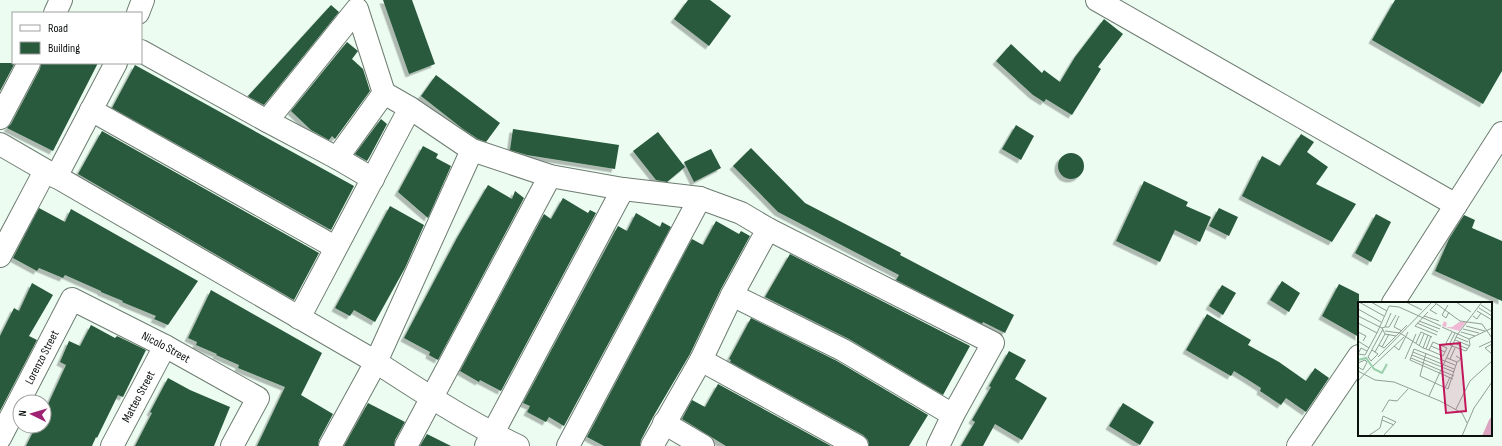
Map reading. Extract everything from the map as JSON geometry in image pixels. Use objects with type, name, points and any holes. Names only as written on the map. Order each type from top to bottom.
[{"type":"street","points":[[56,12],[62,0]]},
{"type":"street","points":[[138,12],[143,0]]},
{"type":"street","points":[[1097,0],[1456,205]]},
{"type":"street","points":[[267,121],[357,9],[384,93],[410,108],[472,150],[550,176],[623,190],[700,198],[741,213],[768,229],[993,343],[953,415],[938,446]]},
{"type":"street","points":[[142,52],[373,179]]},
{"type":"street","points":[[0,118],[28,64]]},
{"type":"street","points":[[3,245],[51,174],[91,110],[115,64]]},
{"type":"street","points":[[337,158],[384,93]]},
{"type":"street","points":[[299,318],[335,247],[410,108]]},
{"type":"street","points":[[91,110],[335,247]]},
{"type":"street","points":[[1394,302],[1502,133]]},
{"type":"street","points":[[0,144],[376,362],[431,398],[490,440],[518,446]]},
{"type":"street","points":[[330,446],[376,362],[472,150]]},
{"type":"street","points":[[406,446],[550,176]]},
{"type":"street","points":[[490,440],[623,190]]},
{"type":"street","points":[[568,446],[700,198]]},
{"type":"street","points":[[652,446],[701,360],[732,295],[768,229]]},
{"type":"street","points":[[732,295],[843,350],[953,415]]},
{"type":"street","name":"Nicolo Street","points":[[72,299],[165,346],[258,398],[232,446]]},
{"type":"street","name":"Lorenzo Street","points":[[0,438],[72,299]]},
{"type":"street","name":"Matteo Street","points":[[112,446],[165,346]]},
{"type":"street","points":[[1298,446],[1358,357]]},
{"type":"street","points":[[701,360],[857,446]]},
{"type":"street","points":[[664,423],[704,446]]},
{"type":"building","points":[[383,0],[412,0],[435,64],[409,74]]},
{"type":"building","points":[[688,0],[710,0],[731,16],[709,46],[674,19]]},
{"type":"building","points":[[1395,0],[1502,0],[1502,71],[1483,104],[1372,40]]},
{"type":"building","points":[[331,5],[339,12],[264,105],[249,97],[248,96]]},
{"type":"building","points":[[1104,19],[1123,34],[1098,67],[1101,69],[1072,115],[1046,99],[1044,102],[1033,95],[996,61],[1011,44],[1042,73],[1044,70],[1060,82],[1075,57]]},
{"type":"building","points":[[347,42],[358,51],[352,59],[363,69],[370,91],[335,139],[332,136],[329,140],[311,130],[291,111]]},
{"type":"building","points":[[0,63],[14,64],[0,91]]},
{"type":"building","points":[[41,64],[97,64],[53,151],[7,128],[11,124],[40,69]]},
{"type":"building","points":[[135,65],[354,186],[331,230],[112,108]]},
{"type":"building","points":[[436,75],[500,123],[486,142],[478,139],[463,129],[421,96]]},
{"type":"building","points":[[381,119],[387,124],[367,161],[355,154]]},
{"type":"building","points":[[1016,125],[1034,136],[1021,160],[1002,149]]},
{"type":"building","points":[[513,129],[619,145],[615,169],[527,155],[510,150]]},
{"type":"building","points":[[102,131],[319,253],[294,300],[78,174]]},
{"type":"building","points":[[658,132],[685,167],[667,182],[656,180],[633,151]]},
{"type":"building","points":[[1301,134],[1314,142],[1307,152],[1328,167],[1316,184],[1356,204],[1332,242],[1242,196],[1262,156],[1280,166]]},
{"type":"building","points":[[423,146],[438,154],[436,158],[451,166],[428,218],[398,192]]},
{"type":"building","points":[[751,148],[805,203],[901,253],[900,255],[1014,315],[1005,333],[983,322],[982,324],[896,280],[899,275],[778,212],[733,166]]},
{"type":"building","points":[[711,149],[721,168],[694,182],[684,162]]},
{"type":"building","points":[[1071,153],[1080,157],[1084,166],[1080,175],[1071,179],[1062,175],[1058,166],[1062,157]]},
{"type":"building","points":[[1144,181],[1188,202],[1186,206],[1211,217],[1200,242],[1175,230],[1160,262],[1116,241]]},
{"type":"building","points":[[488,185],[512,199],[515,191],[524,198],[438,360],[429,355],[430,352],[404,338],[457,238]]},
{"type":"building","points":[[563,198],[588,213],[590,210],[596,213],[501,391],[480,380],[479,382],[460,371],[544,214],[551,219]]},
{"type":"building","points":[[390,206],[424,225],[405,268],[375,322],[354,310],[350,316],[335,308]]},
{"type":"building","points":[[39,208],[65,222],[71,209],[198,281],[168,325],[154,319],[156,316],[122,302],[123,301],[65,275],[63,278],[39,268],[37,271],[13,258]]},
{"type":"building","points":[[1219,208],[1238,217],[1229,236],[1209,226]]},
{"type":"building","points":[[636,213],[660,227],[662,222],[671,227],[564,426],[549,417],[546,422],[527,412],[530,406],[523,403],[618,226],[627,231]]},
{"type":"building","points":[[1376,214],[1391,222],[1371,262],[1355,253]]},
{"type":"building","points":[[1464,215],[1475,220],[1472,228],[1502,241],[1502,301],[1435,271],[1449,239]]},
{"type":"building","points":[[716,221],[739,234],[741,231],[750,236],[721,289],[690,354],[653,417],[641,440],[640,446],[604,446],[587,437],[692,239],[703,245]]},
{"type":"building","points":[[790,254],[970,346],[943,395],[849,339],[765,297]]},
{"type":"building","points":[[1282,281],[1300,293],[1289,312],[1270,300]]},
{"type":"building","points":[[32,283],[53,295],[29,336],[37,340],[0,411],[0,336],[14,308],[19,311]]},
{"type":"building","points":[[1339,284],[1359,294],[1358,336],[1322,316]]},
{"type":"building","points":[[1222,285],[1236,293],[1223,315],[1209,306]]},
{"type":"building","points":[[211,290],[322,353],[301,395],[333,414],[319,440],[318,446],[257,446],[285,387],[238,368],[239,365],[196,345],[197,342],[188,338]]},
{"type":"building","points":[[1207,314],[1251,340],[1248,345],[1279,362],[1306,381],[1315,368],[1329,378],[1306,412],[1286,398],[1281,405],[1260,391],[1261,388],[1234,371],[1231,376],[1186,350]]},
{"type":"building","points":[[751,318],[837,361],[928,415],[909,446],[869,446],[868,440],[863,435],[730,362],[731,360],[729,359]]},
{"type":"building","points":[[91,325],[115,338],[117,336],[146,350],[123,397],[118,395],[92,446],[26,446],[32,434],[52,434],[52,396],[66,365],[60,362],[69,341],[80,346]]},
{"type":"building","points":[[1009,351],[1026,360],[1015,379],[1047,398],[1022,440],[995,424],[983,446],[961,446],[975,422],[972,420],[991,387],[989,386]]},
{"type":"building","points":[[168,378],[190,390],[230,407],[214,446],[135,446],[152,413],[150,412]]},
{"type":"building","points":[[718,384],[831,446],[726,446],[682,419],[692,400],[705,407]]},
{"type":"building","points":[[368,403],[405,422],[395,440],[394,446],[344,446]]},
{"type":"building","points":[[1123,403],[1154,422],[1140,445],[1109,426]]},
{"type":"building","points":[[427,434],[451,446],[420,446]]}]
